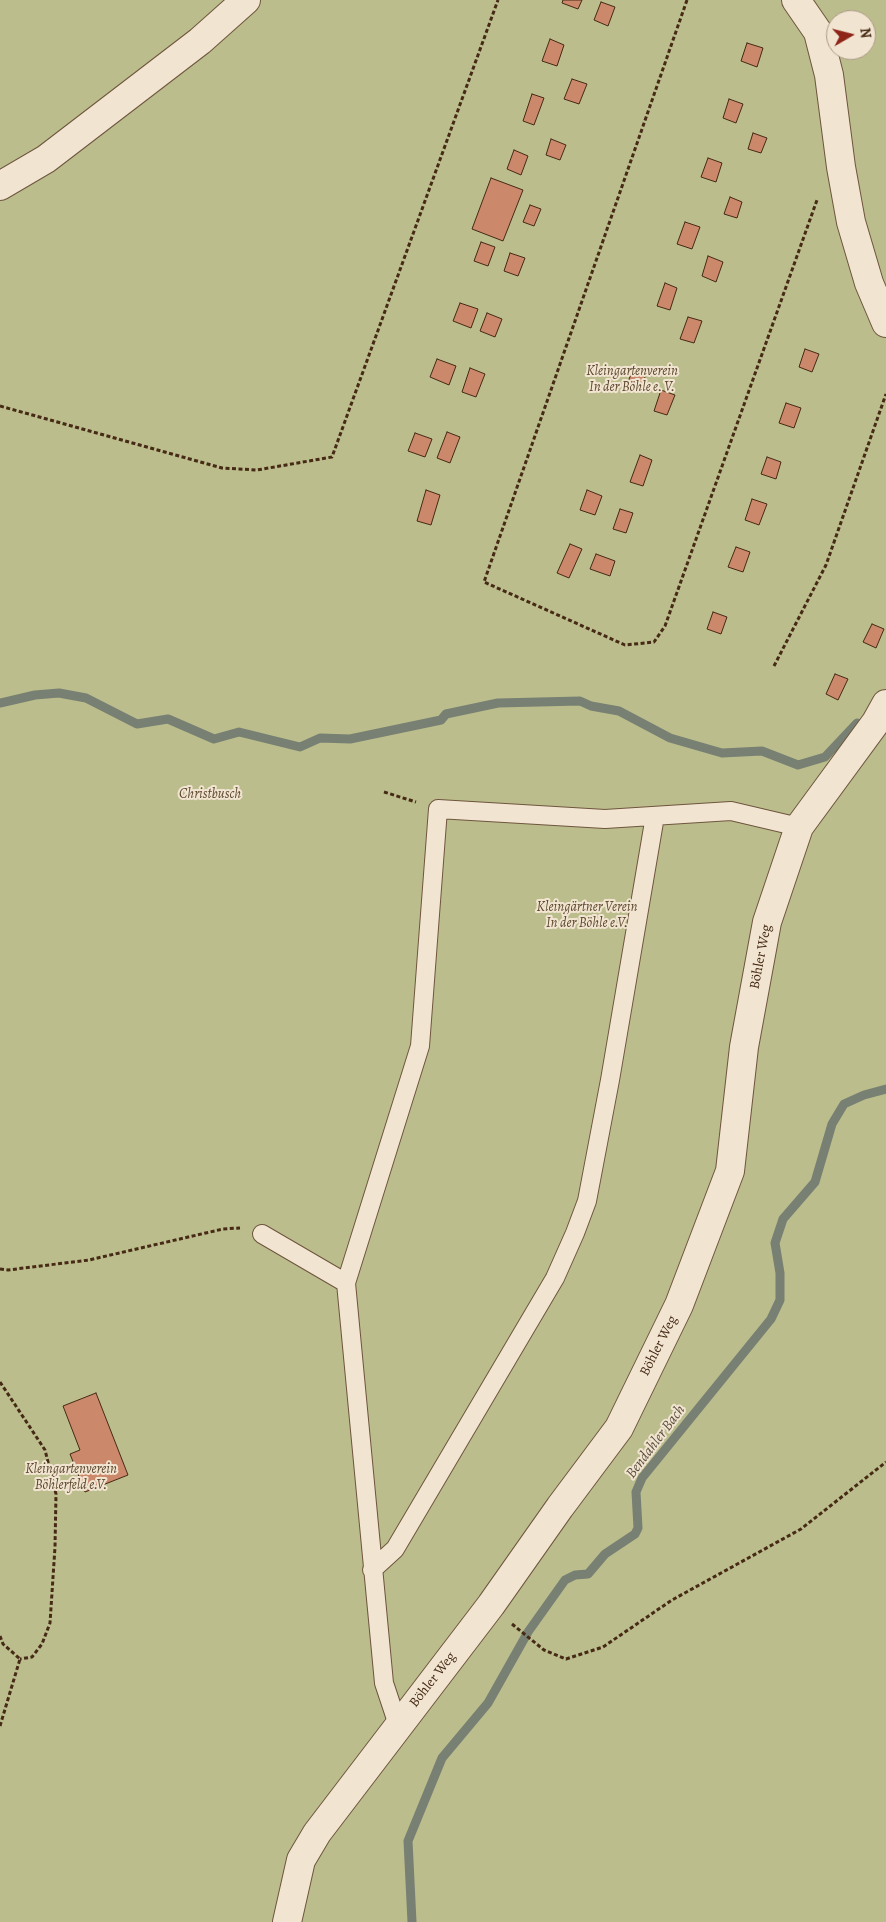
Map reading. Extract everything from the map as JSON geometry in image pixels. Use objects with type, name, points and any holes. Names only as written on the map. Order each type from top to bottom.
[{"type":"street","points":[[0,186],[46,159],[200,41],[246,0]]},
{"type":"street","points":[[796,0],[818,32],[828,74],[851,222],[869,283],[886,324]]},
{"type":"street","name":"Böhler Weg","points":[[287,1922],[301,1860],[317,1833],[491,1605],[560,1507],[619,1428],[679,1305],[730,1171],[744,1047],[767,922],[799,827],[876,722],[886,704]]},
{"type":"lane","points":[[398,1725],[384,1683],[346,1283],[420,1046],[438,809],[605,820],[731,811],[777,820],[799,827]]},
{"type":"lane","points":[[372,1570],[395,1549],[524,1332],[555,1278],[581,1217],[587,1200],[610,1080],[655,816]]},
{"type":"lane","points":[[262,1234],[346,1283]]},
{"type":"path","points":[[0,406],[222,468],[257,470],[332,457],[498,0]]},
{"type":"path","points":[[687,0],[484,582],[625,645],[654,642],[665,626],[818,199],[841,167]]},
{"type":"path","points":[[774,666],[826,565],[886,394]]},
{"type":"path","points":[[384,792],[438,809]]},
{"type":"path","points":[[0,1269],[8,1270],[89,1260],[223,1229],[240,1228],[262,1234]]},
{"type":"path","points":[[0,1382],[45,1450],[56,1494],[50,1623],[42,1644],[32,1657],[20,1660]]},
{"type":"path","points":[[518,1629],[552,1654],[566,1659],[603,1647],[672,1600],[800,1529],[886,1462]]},
{"type":"path","points":[[0,1636],[3,1644],[20,1660]]},
{"type":"path","points":[[0,1726],[20,1660]]},
{"type":"green space","name":"Christbusch","points":[[0,0],[886,0],[886,1922],[0,1922]]},
{"type":"building","points":[[563,0],[582,0],[578,9],[562,3]]},
{"type":"building","points":[[601,2],[615,7],[608,26],[594,20]]},
{"type":"building","points":[[550,39],[564,45],[557,66],[542,61]]},
{"type":"building","points":[[747,43],[763,48],[757,67],[741,61]]},
{"type":"building","points":[[572,79],[587,84],[579,104],[564,99]]},
{"type":"building","points":[[532,94],[544,98],[534,125],[523,121]]},
{"type":"building","points":[[729,99],[743,104],[736,123],[723,118]]},
{"type":"building","points":[[753,133],[767,138],[761,153],[748,149]]},
{"type":"building","points":[[551,139],[566,145],[560,160],[546,155]]},
{"type":"building","points":[[514,150],[528,156],[521,175],[507,169]]},
{"type":"building","points":[[708,158],[722,163],[716,182],[701,177]]},
{"type":"building","points":[[491,178],[523,190],[503,241],[472,229]]},
{"type":"building","points":[[730,197],[742,202],[737,218],[724,214]]},
{"type":"building","points":[[530,205],[541,209],[534,226],[523,222]]},
{"type":"building","points":[[685,222],[700,227],[692,249],[677,244]]},
{"type":"building","points":[[481,242],[495,247],[488,266],[474,261]]},
{"type":"building","points":[[510,253],[525,258],[518,276],[504,271]]},
{"type":"building","points":[[708,256],[723,262],[716,282],[702,276]]},
{"type":"building","points":[[665,283],[677,288],[670,310],[657,306]]},
{"type":"building","points":[[460,303],[478,309],[471,328],[453,321]]},
{"type":"building","points":[[487,313],[502,319],[495,337],[480,331]]},
{"type":"building","points":[[688,317],[702,321],[694,343],[680,339]]},
{"type":"building","points":[[805,349],[819,354],[812,372],[799,367]]},
{"type":"building","points":[[437,359],[456,366],[449,385],[430,377]]},
{"type":"building","points":[[470,368],[485,374],[476,397],[462,392]]},
{"type":"building","points":[[633,369],[646,374],[640,392],[626,387]]},
{"type":"building","points":[[661,390],[675,395],[667,415],[654,411]]},
{"type":"building","points":[[786,403],[801,408],[794,428],[779,423]]},
{"type":"building","points":[[447,432],[460,437],[450,463],[437,458]]},
{"type":"building","points":[[415,433],[432,439],[425,457],[408,451]]},
{"type":"building","points":[[640,455],[652,460],[643,486],[630,482]]},
{"type":"building","points":[[767,457],[781,462],[776,479],[761,474]]},
{"type":"building","points":[[426,490],[440,495],[431,525],[417,521]]},
{"type":"building","points":[[587,490],[602,496],[595,515],[580,510]]},
{"type":"building","points":[[752,499],[767,504],[759,525],[745,520]]},
{"type":"building","points":[[620,509],[633,513],[626,533],[613,529]]},
{"type":"building","points":[[570,544],[582,549],[569,578],[557,573]]},
{"type":"building","points":[[736,547],[750,552],[743,572],[728,567]]},
{"type":"building","points":[[596,554],[615,561],[610,576],[590,569]]},
{"type":"building","points":[[713,612],[727,617],[721,634],[707,629]]},
{"type":"building","points":[[872,624],[884,629],[876,648],[863,642]]},
{"type":"building","points":[[835,674],[848,679],[838,700],[826,694]]},
{"type":"building","points":[[96,1393],[128,1475],[85,1492],[70,1454],[80,1450],[63,1406]]},
{"type":"waterway","points":[[0,703],[35,695],[59,693],[86,698],[137,724],[168,719],[214,739],[239,732],[300,747],[320,738],[350,739],[441,720],[446,714],[498,703],[580,701],[591,706],[619,711],[670,738],[722,753],[762,751],[798,765],[825,757],[857,723]]},
{"type":"waterway","name":"Bendahler Bach","points":[[412,1922],[408,1841],[442,1758],[488,1703],[528,1632],[565,1580],[575,1575],[588,1574],[605,1554],[635,1534],[638,1528],[636,1492],[642,1478],[771,1319],[780,1300],[780,1273],[775,1243],[783,1219],[815,1182],[832,1124],[844,1104],[864,1095],[886,1089]]},
{"type":"park label","name":"Kleingartenverein In der Böhle e. V.","points":[[632,380]]},
{"type":"park label","name":"Kleingärtner Verein In der Böhle e.V.","points":[[587,916]]},
{"type":"park label","name":"Kleingartenverein Böhlerfeld e.V.","points":[[71,1478]]}]
